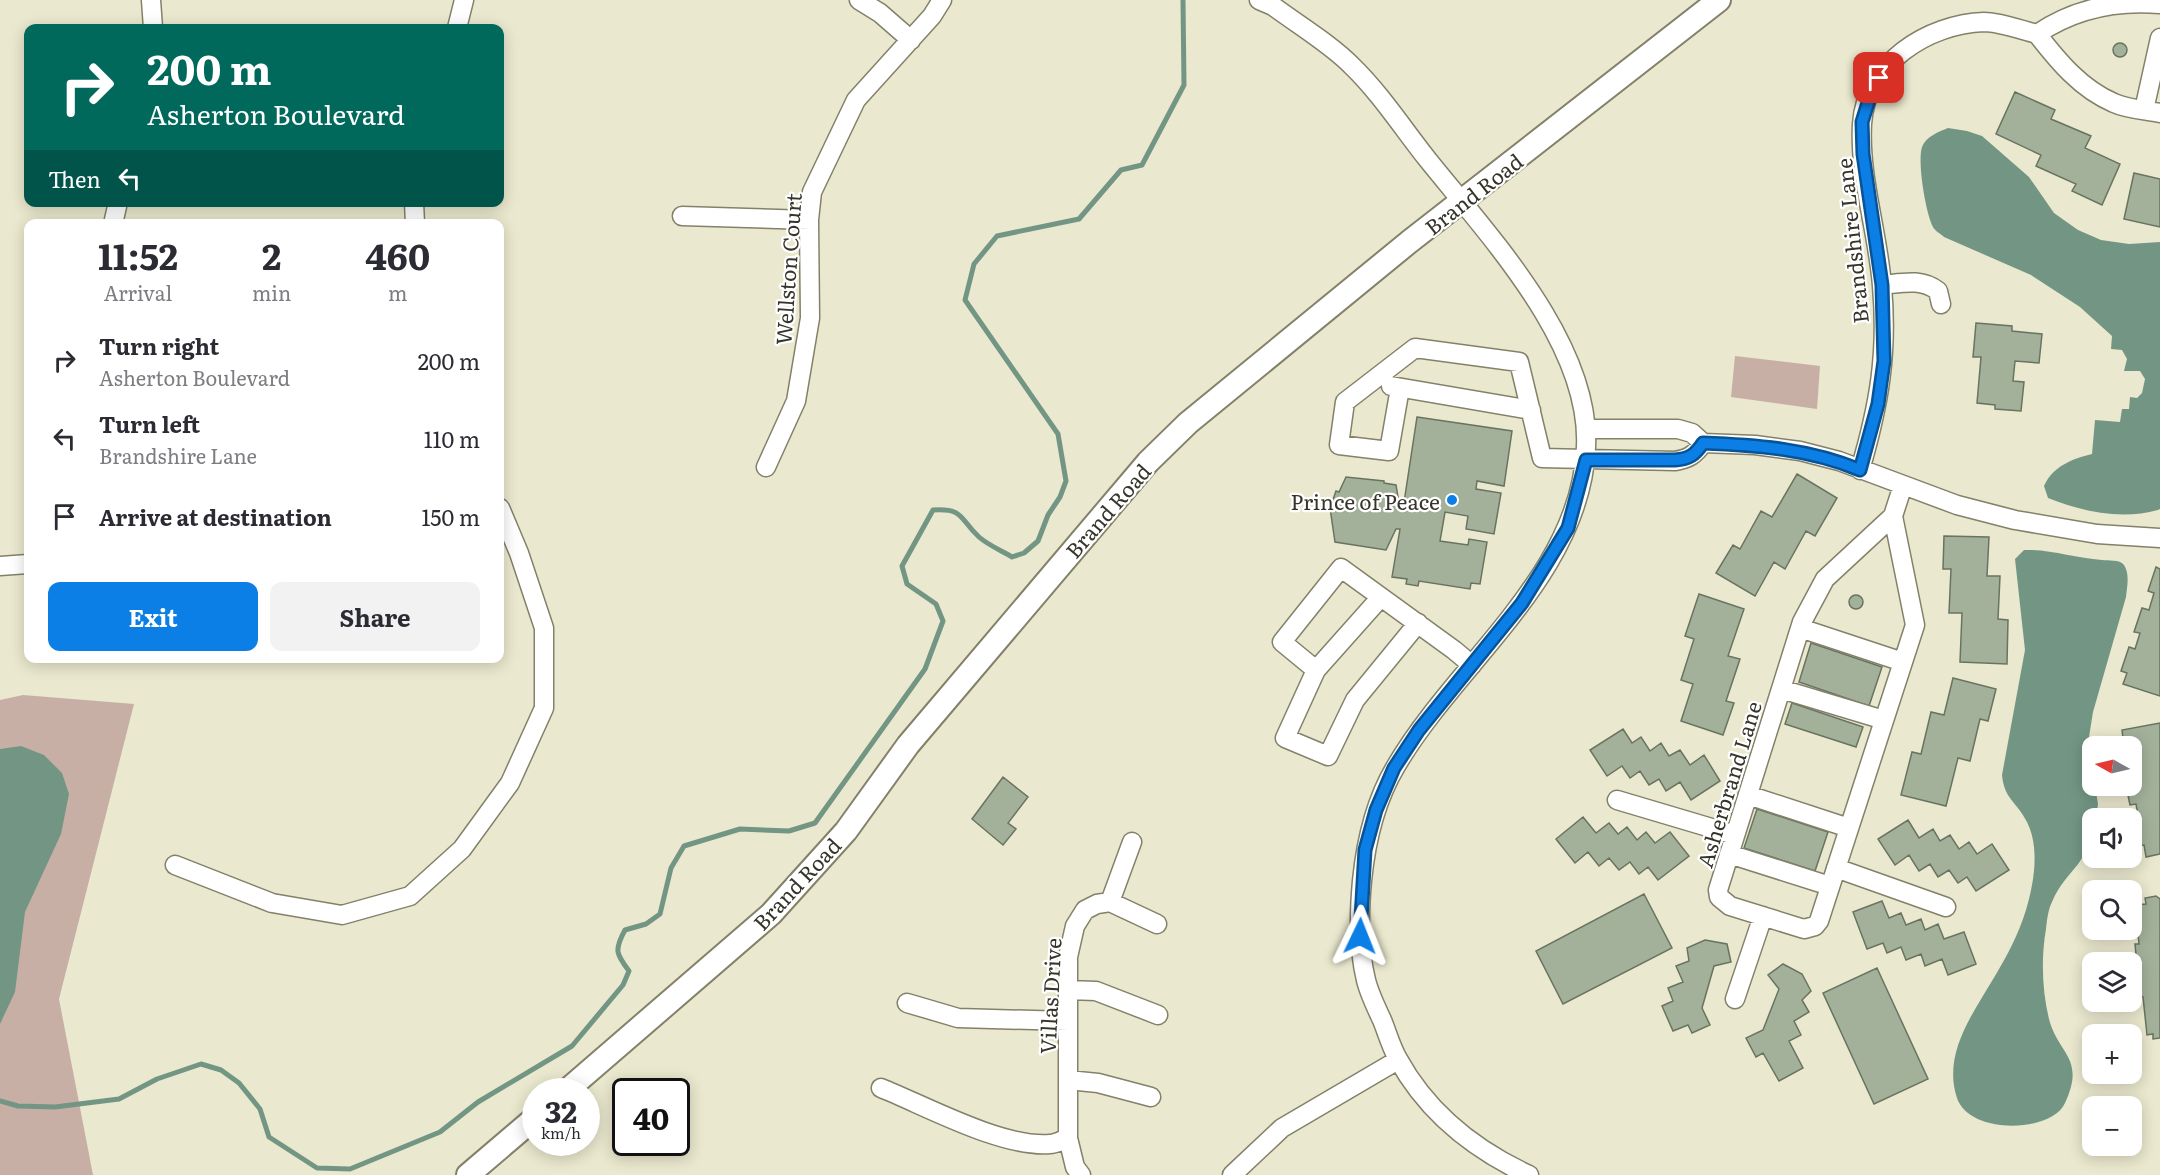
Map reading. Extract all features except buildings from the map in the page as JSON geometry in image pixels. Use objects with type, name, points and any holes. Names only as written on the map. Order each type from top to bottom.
[{"type":"main road","name":"Brand Road","points":[[581,1078],[771,914],[846,831],[908,745],[1148,462],[1188,423],[1409,242],[1719,0]]},
{"type":"main road","points":[[468,1175],[522,1129]]},
{"type":"street","points":[[151,0],[153,24]]},
{"type":"street","points":[[458,24],[464,0]]},
{"type":"street","points":[[859,0],[880,13],[911,40]]},
{"type":"street","name":"Wellston Court","points":[[766,467],[796,401],[810,318],[808,220],[812,192],[856,100],[932,16],[942,0]]},
{"type":"street","points":[[1259,0],[1273,6],[1351,64],[1532,293],[1571,364],[1586,429],[1586,460],[1568,528],[1522,603],[1419,730],[1394,768],[1376,810],[1365,850],[1360,936],[1366,981],[1398,1059],[1424,1095],[1456,1132],[1496,1160],[1529,1175]]},
{"type":"street","points":[[2160,4],[2115,2],[2091,6],[2064,16],[2037,34],[2059,62],[2082,83],[2114,103],[2152,111],[2160,38]]},
{"type":"street","name":"Brandshire Lane","points":[[1860,470],[1878,404],[1884,361],[1882,285],[1863,154],[1862,122],[1872,90],[1886,66],[1906,47],[1951,25],[1986,22],[2037,34]]},
{"type":"street","points":[[682,216],[808,220]]},
{"type":"street","points":[[1882,285],[1928,283],[1938,291],[1941,304]]},
{"type":"street","points":[[1400,388],[1389,451],[1339,445],[1346,402],[1415,348],[1519,362],[1542,458],[1686,459],[1696,453],[1703,443]]},
{"type":"street","points":[[1371,382],[1531,410]]},
{"type":"street","points":[[1586,429],[1677,429],[1692,433],[1703,443],[1755,445],[1800,451],[1839,461],[1957,505],[2041,525],[2097,534],[2160,538]]},
{"type":"street","name":"Asherbrand Lane","points":[[1893,516],[1915,625],[1819,921],[1809,928],[1730,906],[1719,897],[1718,890],[1800,628],[1826,579],[1893,516],[1903,485]]},
{"type":"street","points":[[175,865],[272,903],[342,915],[410,896],[462,849],[510,783],[544,708],[544,628],[504,532]]},
{"type":"street","points":[[0,566],[24,564]]},
{"type":"street","points":[[1316,670],[1282,642],[1341,568],[1472,665]]},
{"type":"street","points":[[1381,597],[1316,670],[1285,738],[1328,756],[1354,700],[1418,623]]},
{"type":"street","points":[[1800,628],[1903,662]]},
{"type":"street","points":[[1781,689],[1884,720]]},
{"type":"street","points":[[1748,795],[1849,828]]},
{"type":"street","points":[[1617,800],[1735,835]]},
{"type":"street","points":[[1132,842],[1110,902],[1157,924]]},
{"type":"street","points":[[1729,854],[1830,886]]},
{"type":"street","points":[[1836,868],[1946,907]]},
{"type":"street","name":"Villas Drive","points":[[1081,1175],[1075,1167],[1068,1138],[1068,957],[1075,926],[1085,910],[1097,904],[1110,902]]},
{"type":"street","points":[[1735,999],[1763,916]]},
{"type":"street","points":[[1068,990],[1096,992],[1158,1015]]},
{"type":"street","points":[[907,1003],[958,1018],[1068,1021]]},
{"type":"street","points":[[1232,1175],[1282,1128],[1398,1059]]},
{"type":"street","points":[[1068,1080],[1098,1083],[1151,1097]]},
{"type":"street","points":[[881,1088],[984,1131],[1021,1141],[1052,1144],[1068,1138]]},
{"type":"shaded area","points":[[1948,128],[1982,136],[2029,177],[2054,213],[2078,230],[2101,240],[2129,244],[2160,242],[2160,509],[2131,514],[2103,513],[2048,498],[2044,486],[2052,473],[2070,461],[2092,454],[2095,420],[2120,422],[2122,409],[2129,409],[2130,397],[2137,398],[2142,393],[2145,379],[2140,371],[2124,371],[2127,359],[2122,350],[2111,349],[2112,336],[2080,307],[2031,275],[1944,237],[1934,228],[1925,200],[1921,175],[1921,154],[1926,140]]},
{"type":"shaded area","points":[[1735,356],[1820,366],[1817,409],[1731,397]]},
{"type":"shaded area","points":[[2024,550],[2114,561],[2124,565],[2128,581],[2126,597],[2093,712],[2089,736],[2082,736],[2082,796],[2097,796],[2097,808],[2082,808],[2082,857],[2058,890],[2051,905],[2044,940],[2043,974],[2049,1019],[2072,1066],[2071,1088],[2065,1103],[2057,1113],[2044,1120],[2011,1126],[1977,1119],[1965,1110],[1957,1098],[1953,1081],[1957,1049],[1970,1019],[2020,927],[2029,900],[2033,877],[2035,854],[2031,832],[2023,815],[2005,790],[2002,775],[2025,650],[2015,559]]},
{"type":"shaded area","points":[[23,695],[134,704],[59,999],[93,1175],[0,1175],[0,700]]},
{"type":"shaded area","points":[[21,746],[44,755],[62,773],[69,794],[61,834],[25,912],[15,992],[0,1024],[0,749]]},
{"type":"waterway","points":[[0,1101],[18,1106],[55,1107],[119,1099],[157,1079],[201,1064],[221,1070],[239,1083],[260,1109],[269,1137],[317,1168],[350,1169],[440,1132],[478,1102],[572,1046],[623,985],[629,971],[618,952],[621,937],[625,930],[646,924],[660,914],[671,868],[684,846],[740,829],[789,831],[815,823],[925,669],[943,621],[936,604],[907,584],[902,566],[933,510],[956,513],[983,540],[1012,557],[1024,553],[1038,541],[1048,515],[1060,497],[1066,481],[1058,434],[965,300],[974,264],[997,236],[1079,219],[1121,170],[1142,165],[1184,85],[1183,0]]},
{"type":"place","name":"Prince of Peace","points":[[1452,500]]},
{"type":"route","points":[[1360,936],[1365,850],[1376,810],[1394,768],[1419,730],[1522,603],[1568,528],[1586,460],[1686,459],[1696,453],[1703,443],[1733,444],[1800,451],[1839,461],[1860,470],[1878,404],[1884,361],[1882,285],[1863,154],[1862,122],[1872,90],[1879,78]]}]
